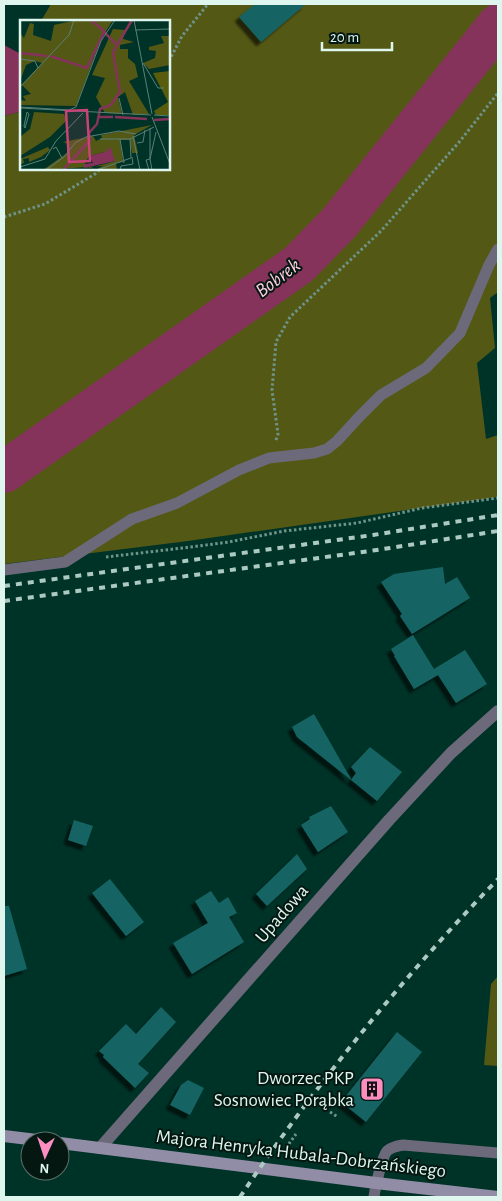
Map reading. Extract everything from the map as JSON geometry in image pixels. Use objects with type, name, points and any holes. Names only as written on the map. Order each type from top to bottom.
[{"type":"street","name":"Upadowa","points":[[100,1148],[451,753],[498,711]]},
{"type":"street","points":[[4,1136],[20,1138]]},
{"type":"street","name":"Majora Henryka Hubala-Dobrzańskiego","points":[[70,1144],[498,1197]]},
{"type":"lane","points":[[6,570],[65,562],[132,519],[177,503],[239,470],[269,458],[314,453],[327,449],[381,396],[426,368],[460,333],[489,265],[498,249]]},
{"type":"lane","points":[[374,1197],[376,1183],[386,1151],[394,1147],[403,1146],[498,1154]]},
{"type":"path","points":[[170,59],[182,36],[208,4]]},
{"type":"path","points":[[269,458],[278,434],[272,390],[276,342],[290,317],[381,231],[460,141],[498,93]]},
{"type":"path","points":[[4,217],[45,204],[99,170]]},
{"type":"path","points":[[106,557],[229,542],[284,532],[357,523],[422,508],[498,498]]},
{"type":"path","points":[[330,1112],[338,1118]]},
{"type":"path","points":[[283,1152],[296,1134]]},
{"type":"shaded area","points":[[51,4],[498,4],[498,292],[490,298],[495,348],[477,363],[486,439],[498,435],[498,497],[188,541],[4,564],[4,116],[19,112],[20,51],[20,170],[170,170],[170,20],[42,20]]},
{"type":"shaded area","points":[[4,45],[19,53],[19,112],[4,116]]},
{"type":"shaded area","points":[[498,976],[498,1066],[484,1065],[491,984]]},
{"type":"building","points":[[255,4],[306,4],[261,42],[239,17]]},
{"type":"building","points":[[443,567],[445,584],[457,577],[470,598],[412,634],[400,616],[402,614],[381,582],[394,574]]},
{"type":"building","points":[[413,635],[434,669],[465,650],[487,684],[456,703],[438,675],[414,689],[391,649]]},
{"type":"building","points":[[314,714],[351,780],[297,737],[292,727]]},
{"type":"building","points":[[370,747],[402,772],[377,801],[351,780],[356,773],[351,767]]},
{"type":"building","points":[[331,806],[348,832],[318,852],[301,825],[310,819],[309,817]]},
{"type":"building","points":[[74,820],[93,826],[86,846],[68,840]]},
{"type":"building","points":[[297,854],[307,869],[267,906],[256,894]]},
{"type":"building","points":[[110,879],[144,922],[126,936],[92,893]]},
{"type":"building","points":[[211,891],[219,903],[228,897],[237,913],[229,917],[244,942],[192,974],[173,943],[208,923],[195,901]]},
{"type":"building","points":[[4,906],[9,906],[27,969],[4,976]]},
{"type":"building","points":[[161,1007],[176,1022],[138,1064],[149,1073],[135,1088],[99,1051],[126,1024],[136,1034]]},
{"type":"building","name":"Dworzec PKP Sosnowiec Porąbka","points":[[397,1032],[422,1052],[366,1122],[341,1102]]},
{"type":"building","points":[[188,1080],[204,1088],[190,1115],[170,1105],[181,1085]]},
{"type":"waterway","name":"Bobrek","points":[[4,472],[299,264],[339,223],[498,25]]},
{"type":"railway","points":[[4,586],[373,535],[498,515]]},
{"type":"railway","points":[[4,601],[377,550],[498,531]]},
{"type":"railway","points":[[240,1197],[299,1113],[362,1032],[428,954],[498,879]]},
{"type":"place","name":"Dworzec PKP Sosnowiec Porąbka","points":[[372,1089]]}]
